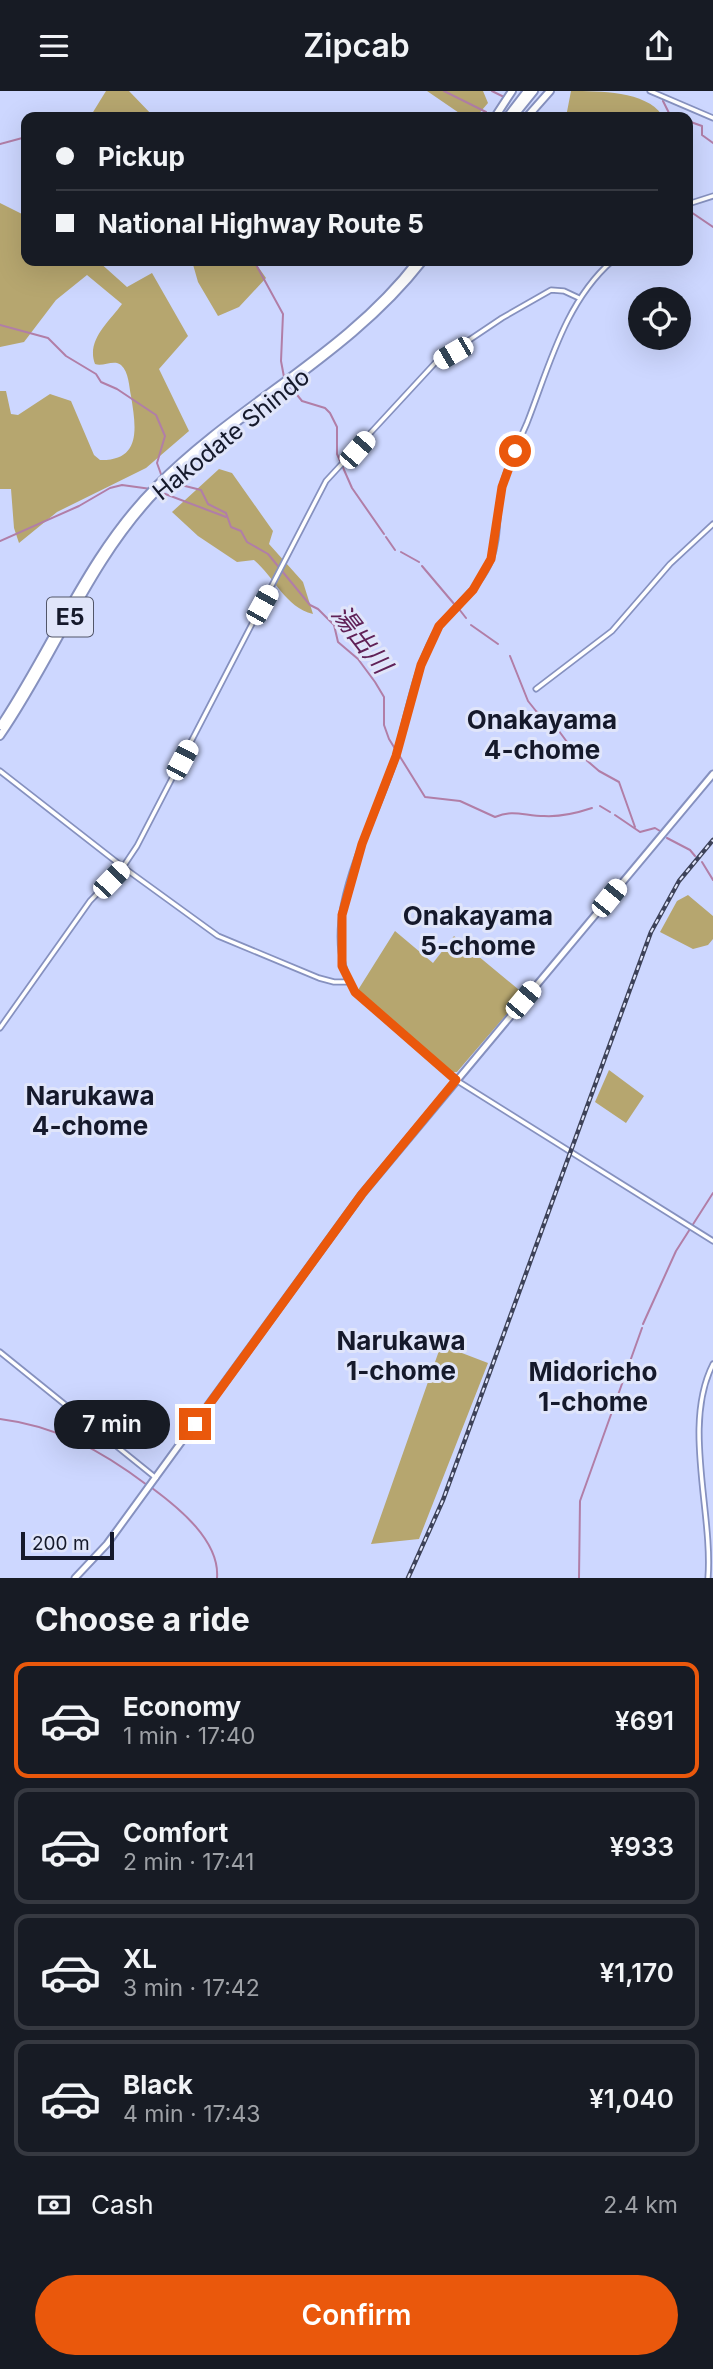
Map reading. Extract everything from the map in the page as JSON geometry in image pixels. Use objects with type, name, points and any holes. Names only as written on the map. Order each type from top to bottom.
[{"type":"highway","points":[[522,102],[527,91]]},
{"type":"highway","points":[[515,112],[534,91]]},
{"type":"highway","points":[[531,112],[550,91]]},
{"type":"highway","points":[[498,112],[510,94]]},
{"type":"highway","name":"Hakodate Shindo","points":[[292,379],[346,333],[413,266]]},
{"type":"highway","name":"Hakodate Shindo","points":[[0,726],[87,575],[145,501],[183,463],[389,301],[420,266]]},
{"type":"highway","name":"Hakodate Shindo","points":[[0,736],[38,675],[92,577],[145,501]]},
{"type":"highway","points":[[75,1578],[107,1544],[362,1194],[713,774]]},
{"type":"street","points":[[650,91],[713,118]]},
{"type":"street","points":[[693,202],[713,196]]},
{"type":"street","points":[[608,266],[579,299],[504,479],[491,559],[473,590],[445,618],[433,637],[416,679],[396,756],[362,844],[342,915],[341,955],[349,982],[366,1003],[456,1080],[713,1241]]},
{"type":"street","points":[[0,1028],[90,901],[123,867],[279,576],[321,489],[412,384],[435,363],[502,318],[551,290],[564,291],[579,299]]},
{"type":"street","points":[[536,689],[612,631],[670,564],[713,524]]},
{"type":"street","points":[[0,771],[123,867],[218,936],[320,978],[349,982]]},
{"type":"street","points":[[0,1352],[156,1478]]},
{"type":"street","points":[[708,1578],[701,1407],[705,1379],[713,1364]]},
{"type":"shaded area","points":[[106,91],[129,91],[149,112],[93,112]]},
{"type":"shaded area","points":[[427,91],[483,91],[488,103],[480,112],[458,112]]},
{"type":"shaded area","points":[[571,91],[608,92],[634,97],[645,101],[659,112],[567,112]]},
{"type":"shaded area","points":[[0,203],[21,214],[21,266],[104,266],[127,287],[152,273],[188,336],[159,369],[189,431],[146,468],[57,512],[19,543],[14,528],[11,489],[0,489],[0,391],[6,391],[11,414],[18,415],[50,394],[71,401],[94,455],[100,460],[123,455],[130,448],[134,430],[126,372],[118,363],[95,364],[93,355],[96,339],[122,304],[87,275],[56,300],[24,342],[0,347]]},
{"type":"shaded area","points":[[193,266],[258,266],[266,278],[239,307],[218,316],[198,282]]},
{"type":"shaded area","points":[[219,469],[232,473],[273,531],[269,544],[303,582],[313,614],[288,599],[254,560],[237,562],[198,536],[172,512]]},
{"type":"shaded area","points":[[688,895],[713,916],[713,939],[708,945],[693,949],[660,932],[677,901]]},
{"type":"shaded area","points":[[395,931],[433,963],[454,936],[524,994],[457,1072],[452,1072],[358,990]]},
{"type":"shaded area","points":[[609,1070],[644,1096],[626,1123],[595,1102]]},
{"type":"shaded area","points":[[441,1345],[488,1363],[419,1539],[371,1544]]},
{"type":"waterway","points":[[444,91],[486,112]]},
{"type":"waterway","points":[[492,91],[504,97]]},
{"type":"waterway","points":[[663,101],[668,112]]},
{"type":"waterway","points":[[693,123],[702,126],[702,135],[713,143]]},
{"type":"waterway","points":[[0,144],[21,138]]},
{"type":"waterway","points":[[693,213],[713,227]]},
{"type":"waterway","points":[[257,266],[283,314],[281,361],[284,377]]},
{"type":"waterway","points":[[0,325],[48,338],[66,356],[96,374],[101,382],[117,389],[156,415],[165,436],[157,463],[162,477]]},
{"type":"waterway","points":[[289,385],[302,401],[325,408],[330,413],[337,427],[337,454],[352,488],[384,534]]},
{"type":"waterway","name":"湯出川","points":[[169,482],[201,490],[208,504],[226,513],[231,527],[241,531],[247,542],[268,554],[310,605],[334,625],[338,642],[358,659],[384,697],[384,725],[389,739],[425,797],[460,801],[495,817],[513,813],[556,816],[592,808]]},
{"type":"waterway","name":"湯出川","points":[[0,541],[79,506],[110,488],[122,485],[151,489]]},
{"type":"waterway","name":"湯出川","points":[[160,492],[226,517]]},
{"type":"waterway","points":[[386,537],[395,550]]},
{"type":"waterway","points":[[401,552],[419,562]]},
{"type":"waterway","points":[[422,566],[455,605]]},
{"type":"waterway","points":[[459,609],[466,618]]},
{"type":"waterway","points":[[471,625],[498,644]]},
{"type":"waterway","points":[[510,656],[528,701],[536,711],[553,723],[570,746],[599,771],[619,782],[635,827]]},
{"type":"waterway","name":"湯出川","points":[[600,806],[610,812]]},
{"type":"waterway","name":"湯出川","points":[[615,815],[640,832],[655,828],[660,831]]},
{"type":"waterway","name":"湯出川","points":[[667,838],[690,850],[695,856]]},
{"type":"waterway","name":"湯出川","points":[[702,862],[713,880]]},
{"type":"waterway","points":[[643,1324],[676,1251],[713,1193]]},
{"type":"waterway","points":[[579,1578],[580,1501],[642,1328]]},
{"type":"waterway","points":[[0,1419],[41,1427],[78,1442],[113,1461],[147,1485]]},
{"type":"waterway","points":[[152,1488],[174,1505],[205,1539],[212,1551],[217,1578]]},
{"type":"railway","points":[[408,1578],[443,1500],[651,932],[679,881],[713,840]]},
{"type":"district","name":"Onakayama 4-chome","points":[[542,734]]},
{"type":"district","name":"Onakayama 5-chome","points":[[478,930]]},
{"type":"district","name":"Narukawa 4-chome","points":[[90,1110]]},
{"type":"district","name":"Narukawa 1-chome","points":[[401,1354]]},
{"type":"district","name":"Midoricho 1-chome","points":[[593,1386]]},
{"type":"route","points":[[195,1424],[362,1194],[456,1080],[355,992],[342,966],[342,915],[362,844],[396,756],[421,665],[439,626],[473,590],[491,559],[497,538],[502,487],[515,451]]}]
